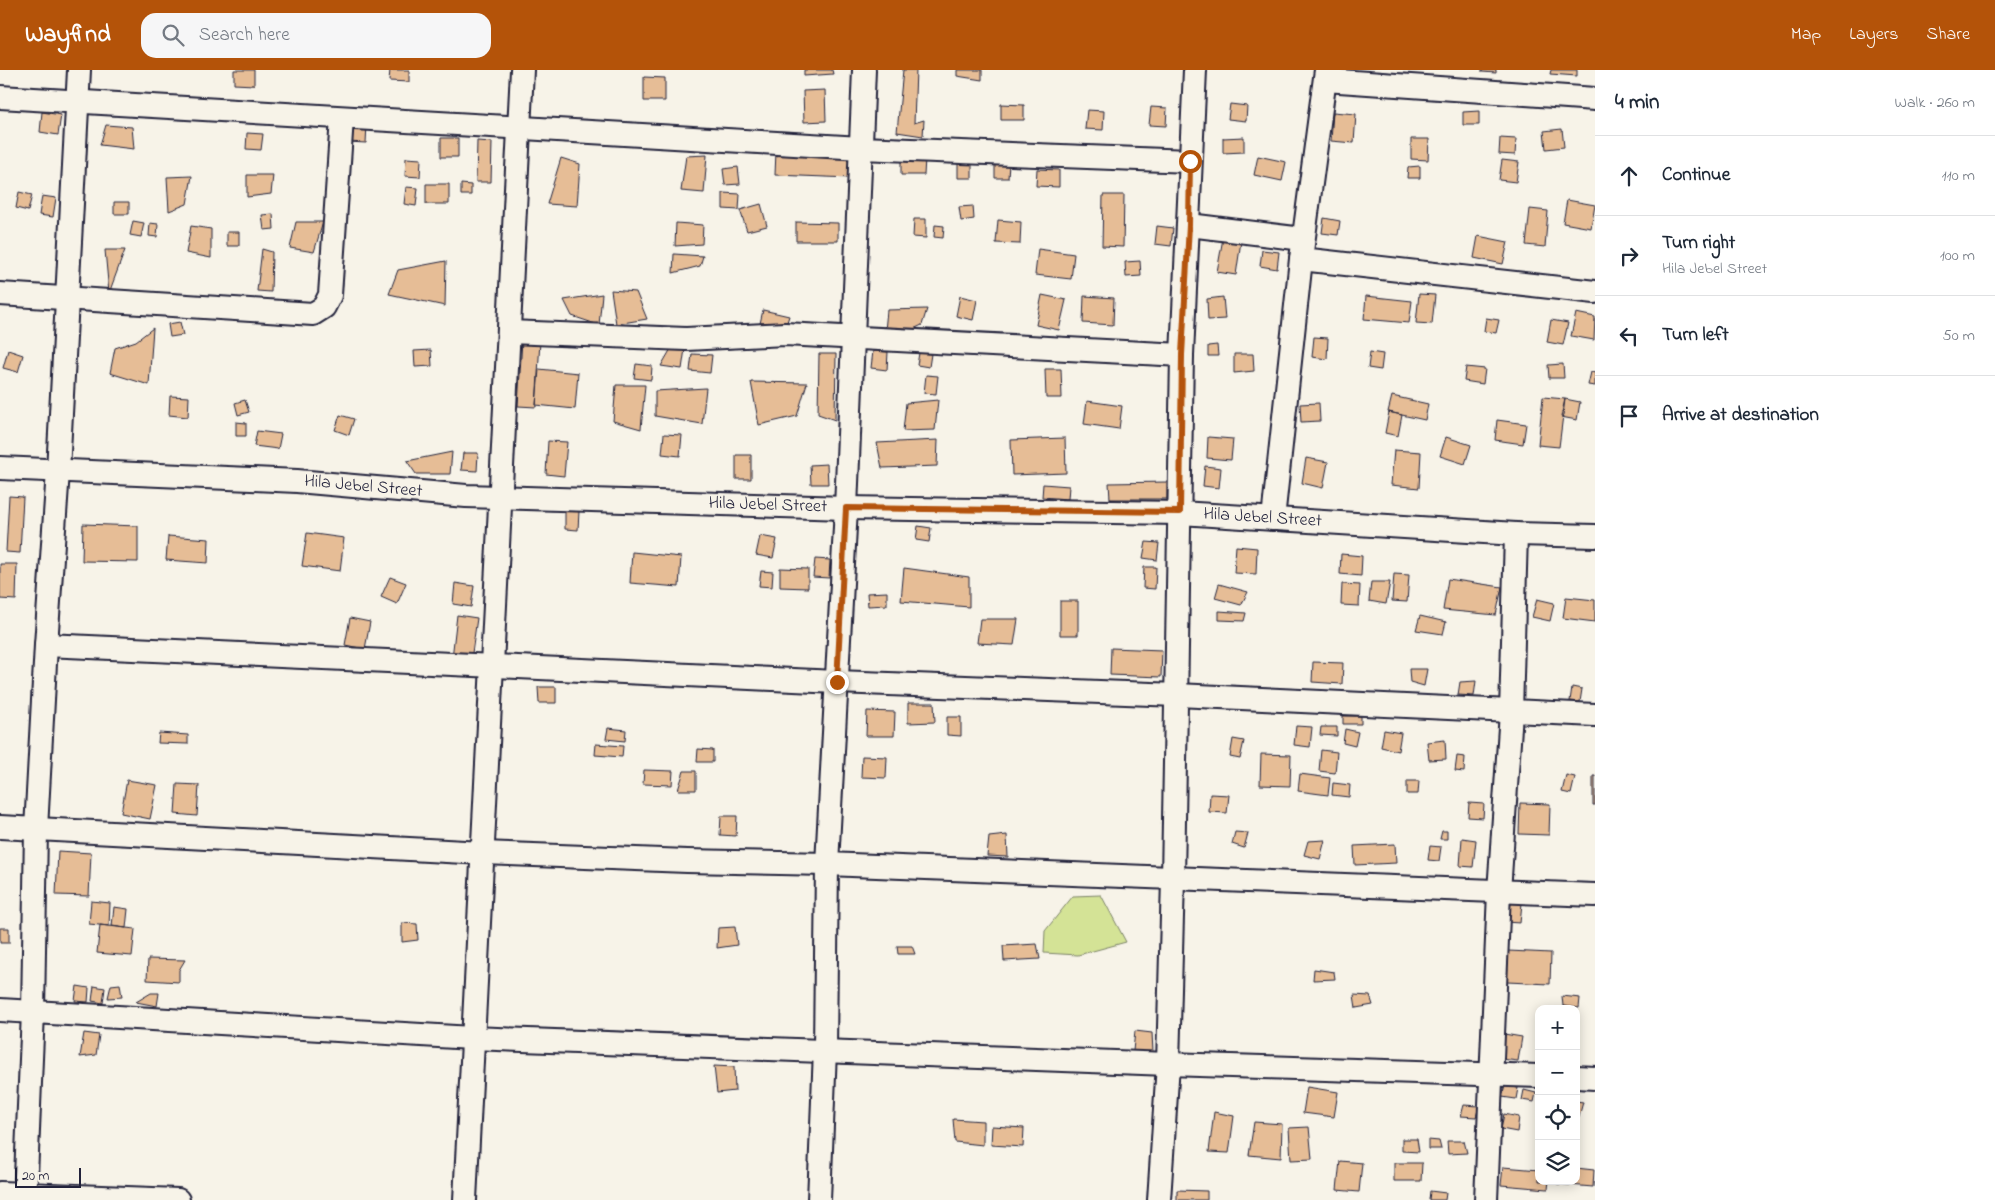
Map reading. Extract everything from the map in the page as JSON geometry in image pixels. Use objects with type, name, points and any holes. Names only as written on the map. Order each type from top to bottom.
[{"type":"street","points":[[26,1197],[33,1012],[36,828],[58,471],[79,70]]},
{"type":"street","points":[[465,1200],[522,70]]},
{"type":"street","points":[[818,1200],[825,1050],[826,864],[846,508],[864,70]]},
{"type":"street","points":[[1160,1200],[1168,1064],[1173,879],[1182,355],[1195,70]]},
{"type":"street","points":[[1273,519],[1302,249],[1326,75],[1595,99]]},
{"type":"street","points":[[0,97],[861,148],[1190,161]]},
{"type":"street","points":[[0,294],[314,314],[324,307],[330,295],[342,118]]},
{"type":"street","points":[[1189,225],[1302,249],[1595,292]]},
{"type":"street","points":[[509,332],[686,339],[785,334],[1182,355]]},
{"type":"street","name":"Hila Jebel Street","points":[[0,468],[297,481],[466,496],[846,508],[1180,512],[1516,534],[1595,536]]},
{"type":"street","points":[[1486,1200],[1499,892],[1511,712],[1516,534]]},
{"type":"street","points":[[46,645],[837,682],[1177,694],[1595,716]]},
{"type":"street","points":[[0,827],[483,853],[826,864],[1595,895]]},
{"type":"street","points":[[0,1010],[472,1038],[1535,1076]]},
{"type":"street","points":[[1580,1077],[1595,1078]]},
{"type":"street","points":[[0,1193],[26,1197],[178,1200]]},
{"type":"green space","points":[[1101,895],[1126,942],[1078,955],[1044,953],[1045,931],[1073,896]]},
{"type":"building","points":[[234,70],[254,70],[254,85],[234,84]]},
{"type":"building","points":[[390,70],[409,70],[409,82],[389,81]]},
{"type":"building","points":[[804,70],[832,70],[833,74],[804,76]]},
{"type":"building","points":[[903,70],[916,70],[914,123],[924,120],[923,136],[897,132]]},
{"type":"building","points":[[957,70],[982,70],[982,80],[957,76]]},
{"type":"building","points":[[1482,70],[1496,70],[1496,73],[1482,72]]},
{"type":"building","points":[[1551,70],[1577,70],[1577,76],[1550,74]]},
{"type":"building","points":[[644,77],[665,78],[665,101],[644,101]]},
{"type":"building","points":[[825,90],[826,121],[804,122],[803,91]]},
{"type":"building","points":[[1001,104],[1024,105],[1024,120],[1001,120]]},
{"type":"building","points":[[1230,104],[1247,106],[1246,121],[1228,119]]},
{"type":"building","points":[[1151,107],[1167,108],[1166,126],[1149,125]]},
{"type":"building","points":[[1087,110],[1104,111],[1103,130],[1085,129]]},
{"type":"building","points":[[1479,111],[1479,125],[1463,125],[1463,112]]},
{"type":"building","points":[[42,112],[61,115],[58,135],[40,132]]},
{"type":"building","points":[[1333,112],[1356,114],[1354,143],[1331,141]]},
{"type":"building","points":[[349,123],[367,124],[366,143],[348,142]]},
{"type":"building","points":[[106,125],[132,127],[134,149],[100,145]]},
{"type":"building","points":[[1562,129],[1564,147],[1546,149],[1544,131]]},
{"type":"building","points":[[247,133],[263,134],[261,150],[246,149]]},
{"type":"building","points":[[1244,137],[1244,152],[1223,153],[1223,138]]},
{"type":"building","points":[[441,138],[458,138],[458,157],[441,157]]},
{"type":"building","points":[[1500,138],[1516,139],[1515,155],[1499,154]]},
{"type":"building","points":[[1411,139],[1429,139],[1428,160],[1411,159]]},
{"type":"building","points":[[477,141],[492,142],[491,182],[476,182]]},
{"type":"building","points":[[776,151],[852,154],[851,178],[775,175]]},
{"type":"building","points":[[707,155],[704,193],[681,191],[686,156]]},
{"type":"building","points":[[1258,156],[1286,162],[1282,181],[1254,175]]},
{"type":"building","points":[[406,158],[421,159],[420,177],[405,176]]},
{"type":"building","points":[[561,158],[580,164],[577,206],[547,204]]},
{"type":"building","points":[[901,158],[925,158],[924,175],[901,175]]},
{"type":"building","points":[[1502,160],[1519,162],[1516,182],[1499,180]]},
{"type":"building","points":[[958,163],[972,164],[972,178],[958,178]]},
{"type":"building","points":[[995,163],[1009,163],[1008,178],[995,178]]},
{"type":"building","points":[[1420,166],[1420,178],[1407,178],[1408,167]]},
{"type":"building","points":[[738,167],[740,184],[725,185],[723,169]]},
{"type":"building","points":[[1037,169],[1059,170],[1059,187],[1036,186]]},
{"type":"building","points":[[247,175],[273,175],[271,194],[247,197]]},
{"type":"building","points":[[192,176],[187,204],[169,211],[167,177]]},
{"type":"building","points":[[426,184],[449,184],[449,204],[426,204]]},
{"type":"building","points":[[461,184],[471,185],[471,195],[461,195]]},
{"type":"building","points":[[406,187],[418,188],[416,206],[404,204]]},
{"type":"building","points":[[19,192],[32,195],[28,211],[16,208]]},
{"type":"building","points":[[723,193],[740,194],[739,210],[723,209]]},
{"type":"building","points":[[1103,195],[1124,195],[1123,247],[1102,246]]},
{"type":"building","points":[[42,196],[56,198],[53,217],[39,215]]},
{"type":"building","points":[[1567,200],[1595,205],[1591,228],[1563,223]]},
{"type":"building","points":[[114,202],[129,202],[129,214],[114,214]]},
{"type":"building","points":[[761,204],[767,226],[747,231],[740,210]]},
{"type":"building","points":[[973,206],[974,219],[961,221],[959,207]]},
{"type":"building","points":[[1530,209],[1548,211],[1545,247],[1526,245]]},
{"type":"building","points":[[273,214],[274,229],[264,230],[262,215]]},
{"type":"building","points":[[1324,218],[1340,221],[1338,235],[1322,233]]},
{"type":"building","points":[[914,219],[926,219],[926,238],[913,237]]},
{"type":"building","points":[[998,220],[1021,222],[1020,244],[996,243]]},
{"type":"building","points":[[133,221],[144,223],[141,237],[130,235]]},
{"type":"building","points":[[296,222],[323,222],[314,252],[290,248]]},
{"type":"building","points":[[796,222],[838,223],[838,241],[796,241]]},
{"type":"building","points":[[150,223],[158,224],[157,237],[149,236]]},
{"type":"building","points":[[676,223],[703,225],[702,244],[675,246]]},
{"type":"building","points":[[935,225],[944,226],[943,238],[934,237]]},
{"type":"building","points":[[191,226],[211,229],[211,258],[186,253]]},
{"type":"building","points":[[1157,226],[1173,228],[1171,246],[1155,244]]},
{"type":"building","points":[[227,232],[239,232],[239,246],[227,246]]},
{"type":"building","points":[[1478,236],[1508,242],[1503,264],[1474,258]]},
{"type":"building","points":[[1223,238],[1241,241],[1236,275],[1217,272]]},
{"type":"building","points":[[262,249],[272,252],[271,292],[257,291]]},
{"type":"building","points":[[1038,249],[1074,254],[1071,279],[1035,275]]},
{"type":"building","points":[[105,250],[125,250],[109,293]]},
{"type":"building","points":[[1262,250],[1279,252],[1277,269],[1260,266]]},
{"type":"building","points":[[674,254],[703,256],[700,266],[673,273]]},
{"type":"building","points":[[446,261],[445,306],[389,294],[398,270]]},
{"type":"building","points":[[1140,261],[1141,276],[1126,277],[1125,262]]},
{"type":"building","points":[[611,290],[636,292],[647,319],[616,324]]},
{"type":"building","points":[[602,294],[599,325],[572,316],[564,300]]},
{"type":"building","points":[[1419,294],[1435,295],[1432,324],[1416,323]]},
{"type":"building","points":[[1042,295],[1066,300],[1059,330],[1036,325]]},
{"type":"building","points":[[960,296],[977,300],[973,320],[956,316]]},
{"type":"building","points":[[1084,296],[1114,298],[1113,325],[1083,323]]},
{"type":"building","points":[[1366,296],[1412,301],[1409,323],[1364,319]]},
{"type":"building","points":[[1223,297],[1225,319],[1208,320],[1207,299]]},
{"type":"building","points":[[927,309],[922,325],[907,332],[885,331],[887,310]]},
{"type":"building","points":[[763,310],[789,316],[784,331],[759,328]]},
{"type":"building","points":[[1576,313],[1595,317],[1594,340],[1571,336]]},
{"type":"building","points":[[1486,318],[1499,320],[1496,333],[1484,331]]},
{"type":"building","points":[[1551,320],[1568,323],[1563,345],[1547,342]]},
{"type":"building","points":[[180,322],[183,335],[170,337],[168,324]]},
{"type":"building","points":[[153,328],[149,385],[110,373],[115,348],[136,341]]},
{"type":"building","points":[[1314,337],[1328,338],[1327,359],[1312,357]]},
{"type":"building","points":[[522,340],[540,341],[536,407],[518,406]]},
{"type":"building","points":[[1217,345],[1218,356],[1208,356],[1208,346]]},
{"type":"building","points":[[672,347],[685,349],[682,369],[661,366]]},
{"type":"building","points":[[8,350],[23,355],[18,372],[3,368]]},
{"type":"building","points":[[431,350],[432,366],[415,367],[414,351]]},
{"type":"building","points":[[873,351],[888,352],[887,370],[871,368]]},
{"type":"building","points":[[1370,352],[1383,354],[1381,370],[1368,368]]},
{"type":"building","points":[[919,353],[931,354],[929,367],[917,365]]},
{"type":"building","points":[[692,354],[712,355],[710,373],[690,371]]},
{"type":"building","points":[[819,354],[836,354],[835,420],[818,414]]},
{"type":"building","points":[[1234,354],[1253,354],[1254,371],[1234,373]]},
{"type":"building","points":[[636,364],[652,366],[651,380],[634,378]]},
{"type":"building","points":[[1563,364],[1564,378],[1549,378],[1548,365]]},
{"type":"building","points":[[1466,367],[1485,369],[1483,384],[1464,381]]},
{"type":"building","points":[[539,369],[578,373],[575,409],[536,405]]},
{"type":"building","points":[[1045,369],[1061,369],[1062,398],[1046,398]]},
{"type":"building","points":[[1591,372],[1595,373],[1595,386],[1588,385]]},
{"type":"building","points":[[926,375],[938,376],[936,394],[924,393]]},
{"type":"building","points":[[751,382],[807,383],[797,416],[759,425]]},
{"type":"building","points":[[616,385],[645,385],[641,429],[613,421]]},
{"type":"building","points":[[706,388],[702,424],[655,416],[655,391]]},
{"type":"building","points":[[170,396],[189,397],[188,417],[169,415]]},
{"type":"building","points":[[1392,396],[1428,404],[1425,420],[1388,412]]},
{"type":"building","points":[[1543,397],[1565,399],[1559,447],[1538,445]]},
{"type":"building","points":[[1565,399],[1580,402],[1577,420],[1561,417]]},
{"type":"building","points":[[245,400],[249,412],[238,415],[235,403]]},
{"type":"building","points":[[938,400],[935,430],[903,431],[906,403]]},
{"type":"building","points":[[1087,401],[1122,406],[1119,429],[1084,424]]},
{"type":"building","points":[[1319,403],[1320,421],[1301,422],[1300,404]]},
{"type":"building","points":[[1389,412],[1402,415],[1398,436],[1385,433]]},
{"type":"building","points":[[340,415],[354,419],[349,435],[335,430]]},
{"type":"building","points":[[1497,420],[1526,424],[1523,444],[1495,440]]},
{"type":"building","points":[[236,422],[246,423],[246,436],[236,436]]},
{"type":"building","points":[[257,431],[281,434],[278,449],[254,446]]},
{"type":"building","points":[[664,434],[682,435],[680,456],[662,454]]},
{"type":"building","points":[[1208,437],[1233,439],[1231,460],[1207,458]]},
{"type":"building","points":[[1446,437],[1471,445],[1465,464],[1440,456]]},
{"type":"building","points":[[1065,438],[1066,473],[1012,475],[1011,440]]},
{"type":"building","points":[[938,440],[937,466],[882,468],[877,443]]},
{"type":"building","points":[[548,441],[567,442],[564,476],[546,474]]},
{"type":"building","points":[[1394,450],[1421,452],[1419,488],[1391,485]]},
{"type":"building","points":[[452,452],[450,474],[416,474],[407,461]]},
{"type":"building","points":[[463,453],[478,453],[477,471],[461,470]]},
{"type":"building","points":[[736,455],[751,455],[751,479],[736,479]]},
{"type":"building","points":[[1306,458],[1328,462],[1323,488],[1302,483]]},
{"type":"building","points":[[827,464],[828,484],[811,484],[810,465]]},
{"type":"building","points":[[1205,466],[1221,468],[1219,488],[1203,486]]},
{"type":"building","points":[[1167,482],[1167,499],[1110,499],[1109,483]]},
{"type":"building","points":[[1043,484],[1069,486],[1068,499],[1042,497]]},
{"type":"building","points":[[9,496],[23,497],[20,553],[6,552]]},
{"type":"building","points":[[565,510],[579,511],[578,530],[565,529]]},
{"type":"building","points":[[83,524],[138,526],[138,562],[82,561]]},
{"type":"building","points":[[918,526],[931,528],[929,542],[916,540]]},
{"type":"building","points":[[307,533],[344,538],[340,571],[302,566]]},
{"type":"building","points":[[168,536],[209,539],[208,563],[166,560]]},
{"type":"building","points":[[760,536],[777,539],[773,558],[756,555]]},
{"type":"building","points":[[1146,542],[1159,543],[1157,560],[1143,558]]},
{"type":"building","points":[[1236,546],[1257,548],[1256,574],[1234,573]]},
{"type":"building","points":[[632,552],[681,557],[679,587],[630,583]]},
{"type":"building","points":[[1341,554],[1362,556],[1361,576],[1340,574]]},
{"type":"building","points":[[815,559],[830,560],[829,578],[813,577]]},
{"type":"building","points":[[0,564],[17,564],[16,600],[0,599]]},
{"type":"building","points":[[1144,567],[1156,567],[1155,589],[1143,588]]},
{"type":"building","points":[[780,568],[808,569],[808,588],[780,587]]},
{"type":"building","points":[[904,568],[969,577],[969,607],[901,601]]},
{"type":"building","points":[[761,571],[773,572],[772,587],[759,586]]},
{"type":"building","points":[[1394,574],[1409,575],[1407,602],[1392,601]]},
{"type":"building","points":[[390,577],[406,583],[397,604],[381,597]]},
{"type":"building","points":[[1448,579],[1502,587],[1496,615],[1443,610]]},
{"type":"building","points":[[1371,582],[1390,582],[1386,604],[1369,601]]},
{"type":"building","points":[[455,583],[474,586],[471,607],[453,604]]},
{"type":"building","points":[[1219,584],[1248,592],[1241,605],[1215,598]]},
{"type":"building","points":[[1342,584],[1360,585],[1359,606],[1341,605]]},
{"type":"building","points":[[887,592],[887,605],[868,606],[867,593]]},
{"type":"building","points":[[1566,597],[1595,600],[1595,622],[1563,618]]},
{"type":"building","points":[[1537,599],[1554,603],[1550,621],[1532,617]]},
{"type":"building","points":[[1060,601],[1078,601],[1078,635],[1060,635]]},
{"type":"building","points":[[1219,611],[1246,613],[1244,621],[1219,620]]},
{"type":"building","points":[[457,615],[477,618],[471,660],[452,658]]},
{"type":"building","points":[[1420,616],[1446,622],[1443,634],[1416,630]]},
{"type":"building","points":[[350,618],[370,622],[365,649],[345,645]]},
{"type":"building","points":[[980,619],[1018,619],[1014,645],[977,643]]},
{"type":"building","points":[[1111,648],[1162,650],[1161,677],[1110,675]]},
{"type":"building","points":[[1313,662],[1343,663],[1342,684],[1312,682]]},
{"type":"building","points":[[1409,669],[1427,669],[1424,686],[1410,682]]},
{"type":"building","points":[[1476,681],[1474,696],[1458,695],[1460,682]]},
{"type":"building","points":[[538,687],[556,687],[556,703],[539,703]]},
{"type":"building","points":[[1572,687],[1582,689],[1580,702],[1570,701]]},
{"type":"building","points":[[908,703],[934,703],[935,722],[908,723]]},
{"type":"building","points":[[867,711],[895,712],[894,736],[866,736]]},
{"type":"building","points":[[1343,716],[1361,716],[1361,724],[1343,724]]},
{"type":"building","points":[[947,717],[961,717],[961,736],[947,735]]},
{"type":"building","points":[[1296,726],[1312,727],[1310,747],[1294,745]]},
{"type":"building","points":[[1321,727],[1337,727],[1337,736],[1320,735]]},
{"type":"building","points":[[608,728],[626,730],[625,741],[606,739]]},
{"type":"building","points":[[1345,729],[1358,732],[1355,746],[1343,743]]},
{"type":"building","points":[[1384,730],[1401,733],[1398,751],[1381,747]]},
{"type":"building","points":[[159,733],[188,735],[188,744],[158,743]]},
{"type":"building","points":[[1233,739],[1244,741],[1240,759],[1230,757]]},
{"type":"building","points":[[1445,740],[1446,759],[1429,760],[1427,742]]},
{"type":"building","points":[[596,744],[623,746],[622,757],[595,755]]},
{"type":"building","points":[[698,749],[713,750],[713,762],[697,762]]},
{"type":"building","points":[[1321,750],[1337,752],[1335,773],[1319,771]]},
{"type":"building","points":[[1261,754],[1291,755],[1290,786],[1260,785]]},
{"type":"building","points":[[862,756],[887,757],[886,778],[861,777]]},
{"type":"building","points":[[1457,756],[1465,757],[1464,772],[1455,771]]},
{"type":"building","points":[[644,770],[673,771],[672,785],[643,784]]},
{"type":"building","points":[[684,771],[696,771],[696,790],[678,790]]},
{"type":"building","points":[[1300,774],[1330,778],[1328,795],[1298,791]]},
{"type":"building","points":[[1566,775],[1575,777],[1571,794],[1562,792]]},
{"type":"building","points":[[1593,776],[1595,776],[1595,805],[1593,805]]},
{"type":"building","points":[[127,780],[157,785],[150,819],[121,813]]},
{"type":"building","points":[[1407,781],[1419,781],[1418,794],[1407,794]]},
{"type":"building","points":[[1333,783],[1350,785],[1349,797],[1332,795]]},
{"type":"building","points":[[177,784],[199,785],[197,816],[175,814]]},
{"type":"building","points":[[1210,794],[1229,795],[1227,813],[1209,812]]},
{"type":"building","points":[[1469,803],[1484,804],[1483,818],[1468,817]]},
{"type":"building","points":[[1520,803],[1550,804],[1549,835],[1519,834]]},
{"type":"building","points":[[721,816],[737,816],[736,836],[720,835]]},
{"type":"building","points":[[1442,831],[1447,831],[1447,839],[1440,839]]},
{"type":"building","points":[[1235,832],[1248,833],[1244,848],[1232,844]]},
{"type":"building","points":[[1007,835],[1008,857],[987,856],[989,837]]},
{"type":"building","points":[[1462,838],[1476,840],[1473,867],[1460,866]]},
{"type":"building","points":[[1325,840],[1320,859],[1304,855],[1308,841]]},
{"type":"building","points":[[1395,844],[1396,863],[1355,865],[1354,846]]},
{"type":"building","points":[[1430,846],[1441,847],[1439,861],[1428,860]]},
{"type":"building","points":[[58,851],[91,853],[89,896],[56,895]]},
{"type":"building","points":[[91,901],[110,903],[109,926],[89,924]]},
{"type":"building","points":[[1507,902],[1522,903],[1520,923],[1505,922]]},
{"type":"building","points":[[114,907],[128,909],[126,928],[112,926]]},
{"type":"building","points":[[402,923],[417,924],[418,940],[402,942]]},
{"type":"building","points":[[100,925],[135,929],[132,956],[97,953]]},
{"type":"building","points":[[735,927],[737,945],[717,948],[718,928]]},
{"type":"building","points":[[0,928],[9,928],[9,943],[0,943]]},
{"type":"building","points":[[1037,944],[1040,959],[1004,961],[1003,946]]},
{"type":"building","points":[[897,946],[912,946],[915,954],[898,954]]},
{"type":"building","points":[[1508,951],[1551,953],[1550,984],[1507,982]]},
{"type":"building","points":[[148,959],[185,960],[179,970],[179,982],[147,980]]},
{"type":"building","points":[[1314,969],[1334,972],[1335,979],[1313,980]]},
{"type":"building","points":[[120,984],[122,997],[108,998],[111,985]]},
{"type":"building","points":[[77,986],[89,988],[88,1002],[75,1001]]},
{"type":"building","points":[[94,986],[105,988],[103,1003],[92,1001]]},
{"type":"building","points":[[151,993],[159,993],[157,1006],[136,1002]]},
{"type":"building","points":[[1354,995],[1370,996],[1373,1005],[1356,1008]]},
{"type":"building","points":[[1562,996],[1580,998],[1579,1005],[1563,1005]]},
{"type":"building","points":[[1135,1031],[1152,1033],[1153,1052],[1133,1051]]},
{"type":"building","points":[[84,1033],[99,1035],[96,1055],[80,1057]]},
{"type":"building","points":[[1504,1034],[1522,1037],[1518,1061],[1501,1059]]},
{"type":"building","points":[[714,1066],[734,1067],[735,1091],[717,1093]]},
{"type":"building","points":[[1505,1086],[1518,1088],[1516,1099],[1502,1097]]},
{"type":"building","points":[[1307,1087],[1338,1092],[1334,1117],[1303,1113]]},
{"type":"building","points":[[1524,1090],[1535,1093],[1534,1102],[1522,1100]]},
{"type":"building","points":[[1580,1102],[1583,1102],[1580,1113]]},
{"type":"building","points":[[1464,1105],[1479,1106],[1476,1117],[1461,1116]]},
{"type":"building","points":[[1214,1112],[1234,1116],[1229,1153],[1209,1152]]},
{"type":"building","points":[[1504,1114],[1519,1117],[1517,1132],[1501,1129]]},
{"type":"building","points":[[953,1119],[983,1121],[983,1145],[955,1142]]},
{"type":"building","points":[[1254,1122],[1282,1124],[1281,1158],[1249,1155]]},
{"type":"building","points":[[992,1126],[1024,1128],[1023,1147],[991,1145]]},
{"type":"building","points":[[1309,1127],[1312,1159],[1291,1160],[1289,1128]]},
{"type":"building","points":[[1402,1139],[1417,1139],[1419,1152],[1402,1151]]},
{"type":"building","points":[[1428,1140],[1439,1141],[1441,1149],[1428,1149]]},
{"type":"building","points":[[1447,1141],[1464,1141],[1467,1153],[1448,1154]]},
{"type":"building","points":[[1340,1161],[1362,1163],[1359,1192],[1337,1190]]},
{"type":"building","points":[[1394,1163],[1422,1163],[1421,1181],[1394,1181]]},
{"type":"building","points":[[1503,1167],[1535,1170],[1535,1185],[1548,1185],[1548,1189],[1501,1185]]},
{"type":"building","points":[[1580,1168],[1594,1170],[1593,1187],[1569,1185],[1580,1185]]},
{"type":"building","points":[[1177,1190],[1207,1191],[1207,1200],[1177,1200]]},
{"type":"building","points":[[1430,1191],[1446,1193],[1445,1200],[1429,1200]]},
{"type":"route","points":[[837,682],[846,508],[1180,512],[1182,355],[1189,225],[1190,161]]}]
